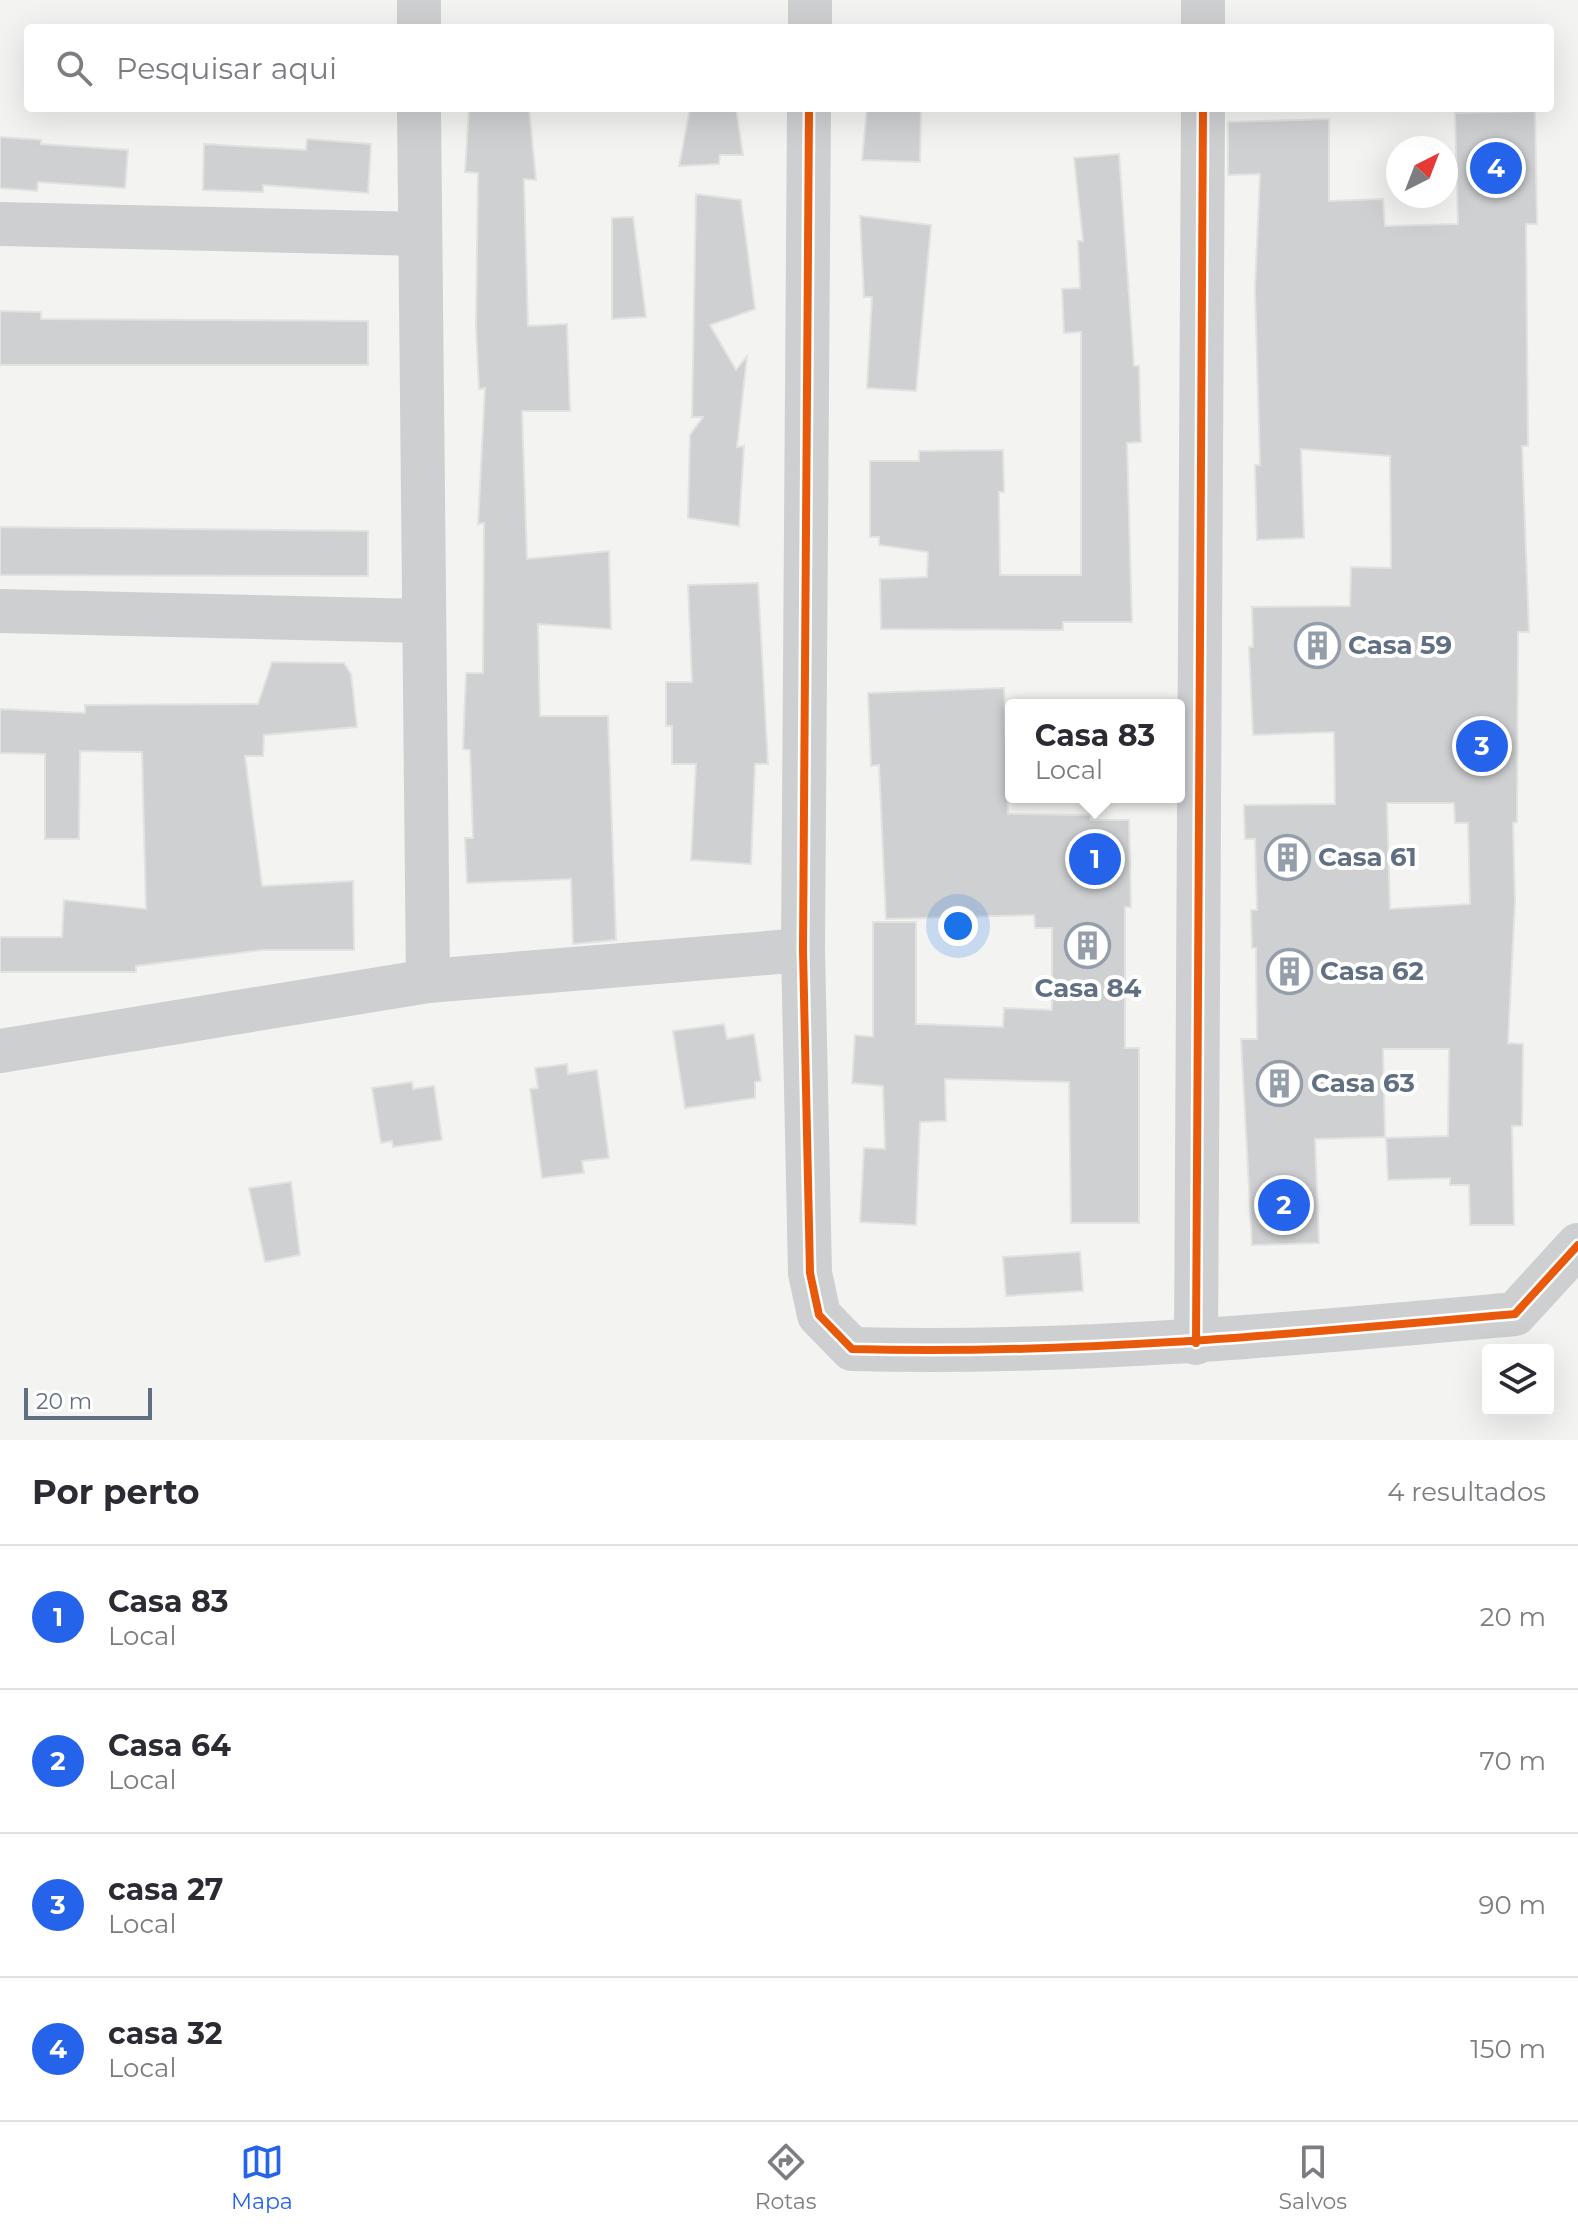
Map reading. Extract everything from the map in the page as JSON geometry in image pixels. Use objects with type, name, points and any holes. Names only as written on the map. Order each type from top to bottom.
[{"type":"street","points":[[419,0],[419,24]]},
{"type":"street","points":[[810,0],[810,24]]},
{"type":"street","points":[[1203,0],[1203,24]]},
{"type":"street","points":[[419,112],[428,981]]},
{"type":"street","points":[[809,112],[803,950],[810,1273],[819,1315],[852,1349],[1196,1343],[1515,1314],[1578,1245]]},
{"type":"street","points":[[1196,1343],[1203,112]]},
{"type":"street","points":[[0,224],[420,234]]},
{"type":"street","points":[[0,611],[424,621]]},
{"type":"street","points":[[0,1051],[428,981],[803,950]]},
{"type":"building","points":[[469,112],[529,112],[536,180],[524,179],[528,326],[567,324],[570,411],[522,411],[527,559],[609,551],[611,629],[538,624],[540,716],[608,716],[616,940],[573,944],[571,879],[467,883],[465,838],[473,838],[470,750],[463,749],[466,673],[483,673],[484,523],[478,524],[485,388],[479,389],[476,327],[478,173],[465,172]]},
{"type":"building","points":[[689,112],[737,112],[743,155],[720,155],[719,164],[679,166]]},
{"type":"building","points":[[867,112],[921,112],[920,162],[862,160]]},
{"type":"building","points":[[1535,112],[1537,224],[1526,224],[1528,446],[1522,446],[1529,632],[1518,632],[1517,822],[1513,823],[1515,901],[1508,1043],[1523,1044],[1522,1126],[1512,1126],[1514,1225],[1470,1225],[1469,1185],[1450,1185],[1450,1178],[1388,1180],[1386,1138],[1448,1136],[1449,1049],[1383,1049],[1385,1137],[1315,1139],[1319,1243],[1252,1245],[1241,1039],[1257,1039],[1256,948],[1252,948],[1251,910],[1257,910],[1255,839],[1245,839],[1244,805],[1335,804],[1334,732],[1253,735],[1249,647],[1253,647],[1252,607],[1350,606],[1351,567],[1391,568],[1390,456],[1301,449],[1304,538],[1257,540],[1255,465],[1260,465],[1255,289],[1260,174],[1228,175],[1228,122],[1329,119],[1329,201],[1383,199],[1385,226],[1458,224],[1455,113]],"holes":[[[1387,803],[1454,803],[1455,823],[1468,823],[1470,904],[1390,909]]]},
{"type":"building","points":[[0,137],[41,140],[41,144],[128,150],[125,188],[38,182],[37,191],[0,188]]},
{"type":"building","points":[[307,139],[371,144],[368,193],[263,185],[263,192],[203,190],[204,144],[306,150]]},
{"type":"building","points":[[1119,154],[1134,366],[1139,366],[1141,442],[1127,443],[1132,622],[1063,622],[1063,630],[881,629],[880,579],[927,577],[928,552],[879,545],[879,537],[870,537],[870,461],[919,461],[919,451],[1003,450],[1004,492],[999,492],[1000,575],[1081,575],[1081,332],[1064,333],[1062,289],[1080,288],[1078,241],[1083,241],[1074,158]]},
{"type":"building","points":[[696,194],[741,200],[755,309],[710,325],[736,370],[747,356],[737,447],[744,446],[739,526],[688,518],[690,435],[703,417],[692,417]]},
{"type":"building","points":[[860,216],[931,225],[916,391],[867,388],[872,297],[864,297]]},
{"type":"building","points":[[633,217],[646,317],[612,319],[612,218]]},
{"type":"building","points":[[0,311],[41,312],[41,319],[368,321],[368,365],[0,365]]},
{"type":"building","points":[[0,527],[368,531],[368,576],[0,575]]},
{"type":"building","points":[[758,583],[768,764],[755,764],[751,864],[691,860],[696,764],[672,764],[672,726],[666,726],[666,682],[692,682],[688,585]]},
{"type":"building","points":[[272,662],[344,663],[351,674],[357,727],[264,735],[263,756],[245,756],[262,886],[353,881],[354,950],[262,950],[136,966],[136,972],[0,972],[0,937],[62,937],[64,900],[146,909],[142,752],[80,751],[79,839],[45,839],[45,754],[0,753],[0,709],[85,713],[85,705],[258,704]]},
{"type":"building","points":[[1004,688],[1005,803],[1008,803],[1008,814],[1090,815],[1091,820],[1129,820],[1131,907],[1125,907],[1125,1048],[1139,1048],[1139,1223],[1071,1223],[1069,1082],[945,1079],[946,1121],[920,1122],[916,1225],[860,1222],[864,1148],[885,1149],[883,1086],[852,1083],[855,1035],[873,1037],[873,922],[916,922],[916,1024],[1003,1027],[1004,1008],[1052,1010],[1052,928],[1035,928],[1034,915],[886,919],[879,765],[871,766],[868,693]]},
{"type":"building","points":[[724,1024],[727,1039],[754,1034],[761,1081],[755,1082],[755,1098],[685,1108],[673,1031]]},
{"type":"building","points":[[567,1064],[568,1074],[597,1070],[609,1158],[582,1161],[584,1173],[542,1178],[530,1089],[538,1088],[535,1068]]},
{"type":"building","points":[[412,1082],[413,1089],[434,1086],[442,1140],[393,1147],[392,1141],[381,1143],[372,1088]]},
{"type":"building","points":[[291,1182],[300,1255],[265,1262],[249,1188]]},
{"type":"building","points":[[1080,1252],[1083,1291],[1006,1296],[1003,1257]]},
{"type":"cycle path","points":[[809,112],[803,950],[810,1273],[819,1315],[852,1349],[935,1350],[1184,1341],[1515,1314],[1578,1245]]},
{"type":"cycle path","points":[[1196,1343],[1203,112]]},
{"type":"place","name":"casa 32","points":[[1496,168]]},
{"type":"place","name":"Casa 59","points":[[1317,645]]},
{"type":"place","name":"casa 27","points":[[1482,746]]},
{"type":"place","name":"Casa 61","points":[[1287,857]]},
{"type":"place","name":"Casa 83","points":[[1095,859]]},
{"type":"place","name":"Casa 84","points":[[1088,945]]},
{"type":"place","name":"Casa 62","points":[[1289,971]]},
{"type":"place","name":"Casa 63","points":[[1280,1083]]},
{"type":"place","name":"Casa 64","points":[[1284,1205]]}]
